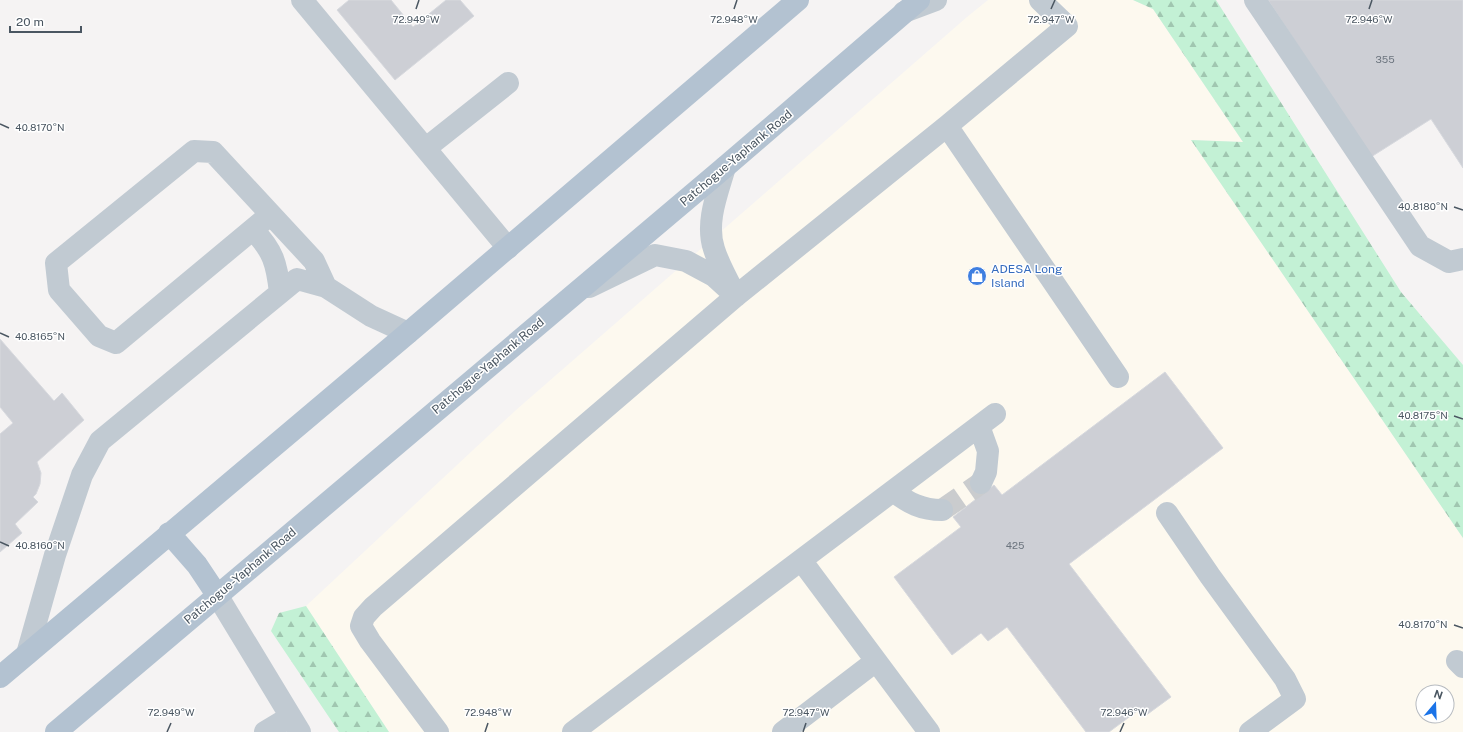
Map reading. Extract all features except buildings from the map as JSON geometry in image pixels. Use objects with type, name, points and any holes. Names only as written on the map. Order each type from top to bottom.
[{"type":"main road","points":[[0,677],[408,333],[798,0]]},
{"type":"main road","name":"Patchogue-Yaphank Road","points":[[56,732],[725,167],[911,6]]},
{"type":"main road","points":[[169,533],[197,566],[217,595]]},
{"type":"lane","points":[[302,0],[508,248]]},
{"type":"lane","points":[[911,6],[936,0]]},
{"type":"lane","points":[[1255,0],[1420,246],[1449,262],[1463,258]]},
{"type":"lane","points":[[438,732],[364,631],[361,626],[364,617],[373,607],[736,296],[947,126],[1067,26],[1048,4]]},
{"type":"lane","points":[[426,148],[508,83]]},
{"type":"lane","points":[[947,126],[1118,377]]},
{"type":"lane","points":[[270,215],[116,343],[99,336],[59,290],[56,263],[194,151],[213,152],[314,261],[326,287]]},
{"type":"lane","points":[[725,167],[714,206],[711,230],[713,247],[736,296]]},
{"type":"lane","points":[[253,230],[265,242],[274,260],[278,271],[280,293]]},
{"type":"lane","points":[[572,295],[655,254],[686,261],[714,276],[736,296]]},
{"type":"lane","points":[[28,654],[55,556],[79,482],[100,441],[297,279],[326,287],[371,316],[408,333]]},
{"type":"lane","points":[[573,732],[987,420],[988,451],[986,472],[981,483]]},
{"type":"lane","points":[[893,491],[906,501],[920,508],[942,510]]},
{"type":"lane","points":[[1167,513],[1210,576],[1285,679],[1295,699],[1250,732]]},
{"type":"lane","points":[[801,560],[929,732]]},
{"type":"lane","points":[[217,595],[295,724],[265,732]]},
{"type":"lane","points":[[783,732],[876,661]]},
{"type":"shaded area","name":"ADESA Long Island","points":[[988,0],[1133,0],[1153,9],[1243,142],[1191,140],[1463,538],[1463,732],[389,732],[306,606],[516,410]]},
{"type":"green space","points":[[1133,0],[1216,0],[1401,292],[1463,365],[1463,538],[1191,140],[1243,142],[1153,9]]},
{"type":"green space","points":[[306,606],[389,732],[339,732],[271,631],[279,613]]},
{"type":"tunnel","points":[[942,510],[981,483]]},
{"type":"place","name":"ADESA Long Island","points":[[977,276]]}]
